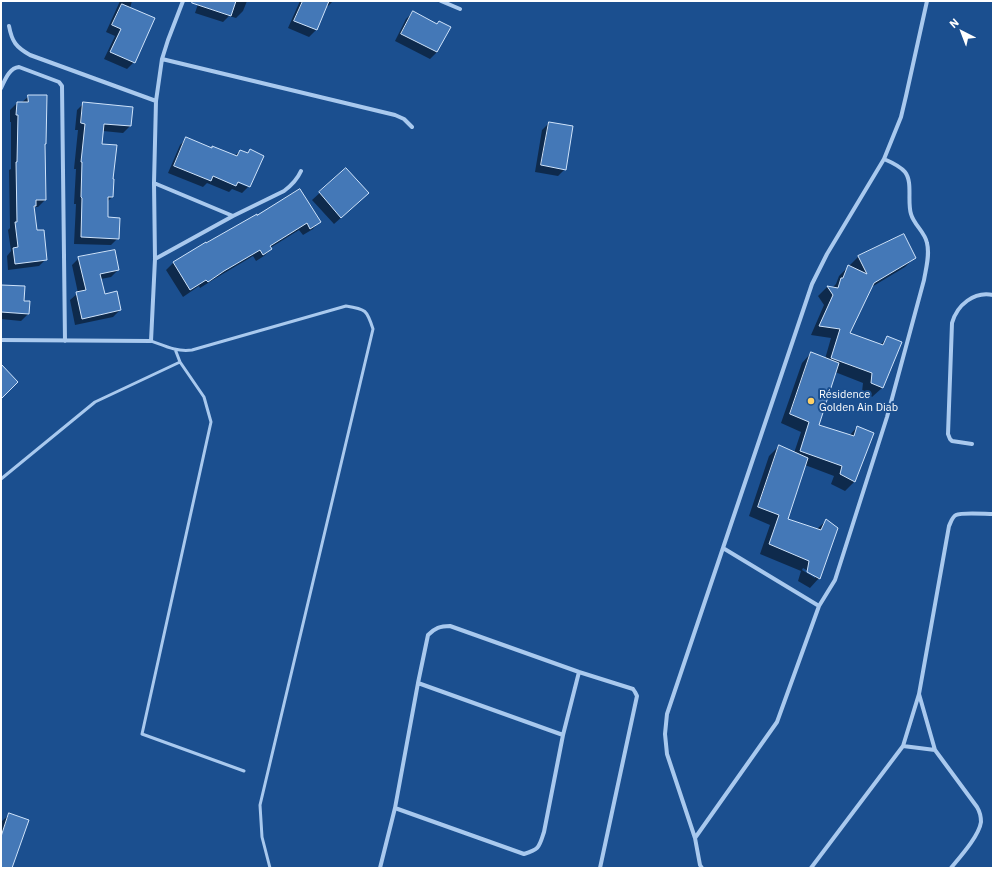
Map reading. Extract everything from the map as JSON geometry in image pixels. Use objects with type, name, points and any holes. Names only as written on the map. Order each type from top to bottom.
[{"type":"street","points":[[1,340],[150,342],[155,259],[154,182],[156,101],[162,59],[183,1]]},
{"type":"street","points":[[441,1],[460,9]]},
{"type":"street","points":[[702,868],[700,865],[695,838],[667,754],[664,734],[667,714],[812,284],[827,254],[884,159],[901,117],[927,1]]},
{"type":"street","points":[[9,26],[11,36],[15,43],[30,55],[156,101]]},
{"type":"street","points":[[162,59],[395,115],[404,119],[412,127]]},
{"type":"street","points":[[1,88],[11,70],[16,67],[59,82],[62,86],[65,341]]},
{"type":"street","points":[[695,838],[777,722],[819,606],[835,580],[885,424],[927,264],[927,243],[922,231],[910,214],[906,173],[884,159]]},
{"type":"street","points":[[155,259],[233,216],[284,191],[292,186],[301,171]]},
{"type":"street","points":[[154,182],[233,216]]},
{"type":"street","points":[[972,444],[952,441],[950,440],[948,434],[952,323],[956,313],[968,301],[983,294],[993,295]]},
{"type":"street","points":[[811,868],[903,746],[919,694],[949,526],[952,520],[956,515],[962,513],[993,514]]},
{"type":"street","points":[[723,548],[819,606]]},
{"type":"street","points":[[380,868],[394,808],[428,635],[434,629],[442,626],[450,626],[579,672],[633,689],[635,692],[636,696],[600,868]]},
{"type":"street","points":[[394,808],[524,854],[534,850],[540,845],[544,832],[563,735],[579,672]]},
{"type":"street","points":[[418,683],[563,735]]},
{"type":"street","points":[[919,694],[936,750],[977,807],[981,817],[981,823],[976,835],[951,868]]},
{"type":"street","points":[[903,746],[936,750]]},
{"type":"lane","points":[[150,342],[175,350],[192,350],[346,306],[362,308],[368,315],[373,329],[260,805],[262,838],[270,868]]},
{"type":"lane","points":[[175,350],[180,362],[204,397],[211,422],[142,734],[244,771]]},
{"type":"lane","points":[[1,479],[95,402],[180,362]]},
{"type":"building","points":[[193,1],[236,1],[231,16],[192,3]]},
{"type":"building","points":[[303,1],[329,1],[317,30],[294,21]]},
{"type":"building","points":[[122,4],[155,18],[135,63],[110,52],[121,29],[112,25]]},
{"type":"building","points":[[413,11],[437,24],[439,21],[451,27],[437,52],[401,34]]},
{"type":"building","points":[[28,95],[47,95],[45,144],[46,200],[36,200],[36,206],[34,206],[37,230],[44,230],[47,260],[15,264],[13,248],[18,247],[15,222],[17,222],[17,102],[28,102]]},
{"type":"building","points":[[83,102],[133,107],[131,126],[104,124],[102,144],[117,145],[113,179],[113,197],[108,197],[108,217],[120,218],[119,239],[81,237],[81,162],[85,124],[81,123]]},
{"type":"building","points":[[549,122],[573,126],[566,170],[541,165]]},
{"type":"building","points":[[186,137],[212,148],[212,146],[237,156],[240,150],[248,153],[250,149],[264,156],[250,187],[238,182],[236,186],[213,176],[211,181],[174,166]]},
{"type":"building","points":[[346,168],[369,193],[341,218],[319,192]]},
{"type":"building","points":[[300,189],[321,222],[310,229],[307,223],[270,246],[272,249],[263,255],[260,250],[208,282],[206,280],[190,290],[173,262]]},
{"type":"building","points":[[904,234],[916,258],[874,283],[850,333],[883,345],[887,336],[902,342],[883,388],[871,383],[872,373],[831,358],[840,329],[819,326],[833,295],[827,286],[838,288],[841,278],[843,278],[848,265],[867,274],[858,256]]},
{"type":"building","points":[[115,250],[119,270],[100,274],[105,294],[117,291],[121,310],[82,319],[76,292],[86,290],[78,257]]},
{"type":"building","points":[[1,285],[25,286],[24,301],[30,301],[29,314],[1,312]]},
{"type":"building","points":[[811,352],[839,363],[819,425],[854,436],[857,426],[874,433],[855,482],[840,474],[842,466],[800,451],[809,422],[790,414]]},
{"type":"building","points":[[1,364],[18,382],[1,399]]},
{"type":"building","points":[[779,445],[808,458],[788,519],[821,530],[826,519],[838,528],[820,579],[807,572],[809,561],[769,544],[779,515],[758,507]]},
{"type":"building","points":[[9,813],[29,820],[12,868],[1,868],[1,837]]},
{"type":"place","name":"Résidence Golden Ain Diab","points":[[811,401]]}]
